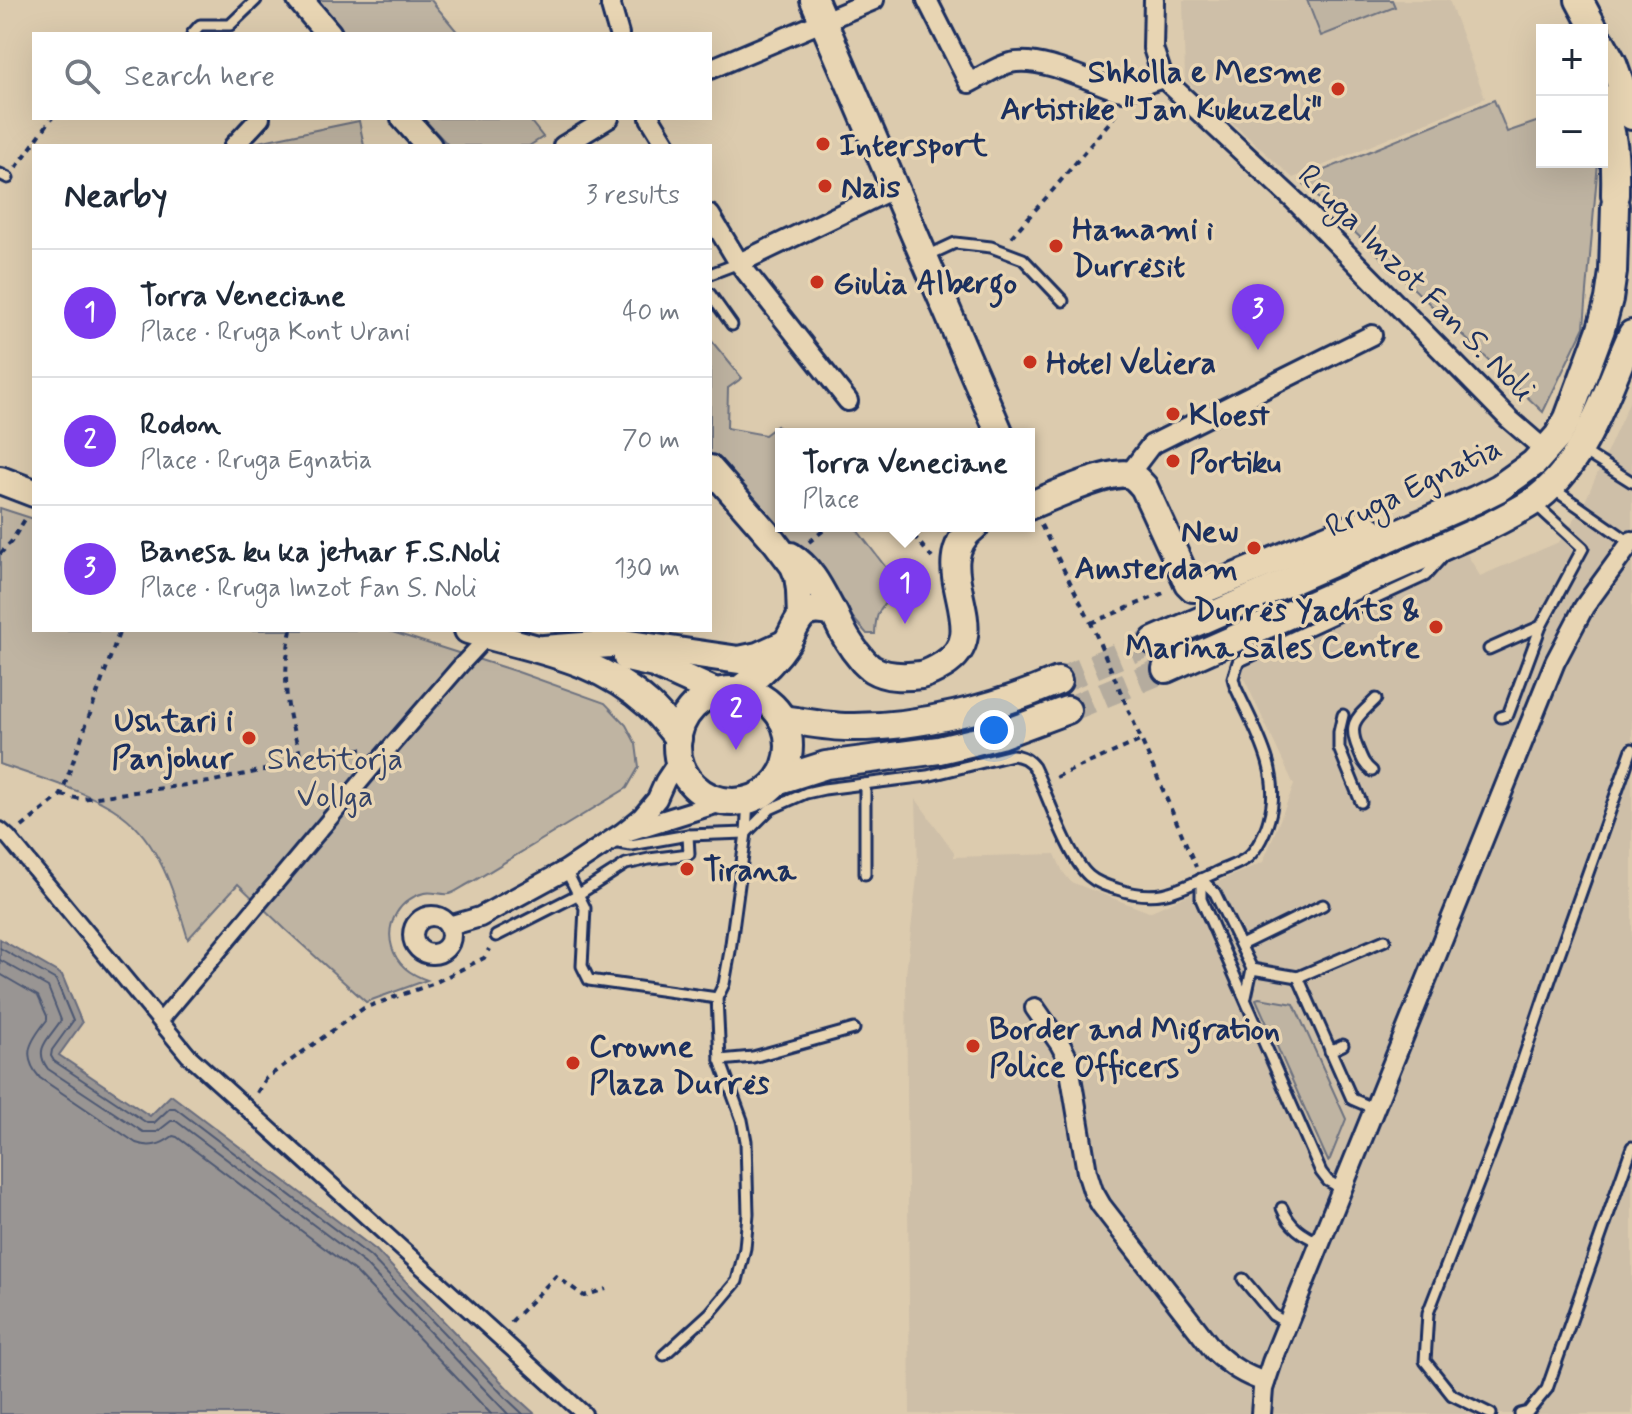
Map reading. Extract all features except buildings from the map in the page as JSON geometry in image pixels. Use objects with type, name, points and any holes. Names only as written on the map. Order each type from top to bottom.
[{"type":"main road","points":[[1570,0],[1578,24]]},
{"type":"main road","points":[[1579,0],[1592,24]]},
{"type":"main road","points":[[818,10],[997,428]]},
{"type":"main road","points":[[1608,54],[1632,116]]},
{"type":"main road","name":"Rruga Egnatia","points":[[1154,641],[1499,488],[1546,451],[1568,418],[1605,314],[1613,272],[1615,145],[1608,117]]},
{"type":"main road","points":[[1632,170],[1623,177],[1615,200],[1624,225],[1632,233]]},
{"type":"main road","name":"Rruga Egnatia","points":[[1166,669],[1487,527],[1541,494],[1580,450],[1632,334]]},
{"type":"main road","points":[[1035,502],[1110,475],[1129,474],[1144,487],[1193,588],[1208,588],[1359,525],[1385,540]]},
{"type":"main road","points":[[0,480],[30,504]]},
{"type":"main road","points":[[678,749],[682,723],[691,709],[704,699],[728,692],[759,675],[786,643],[800,618],[808,612],[821,610],[834,613],[848,645],[871,669],[900,677],[929,674],[953,659],[965,639],[964,614],[955,584],[959,544],[967,532]]},
{"type":"main road","points":[[478,633],[544,649],[596,668],[624,685],[653,708],[678,749],[684,772],[691,783],[712,798],[737,801],[765,792],[779,780],[826,765],[939,750],[1000,735],[1067,710]]},
{"type":"main road","points":[[544,649],[623,643],[739,660],[758,656],[786,643]]},
{"type":"main road","points":[[544,649],[654,664],[728,692],[751,693],[764,699],[782,719],[788,734],[790,750],[779,780]]},
{"type":"main road","points":[[782,719],[829,726],[891,725],[965,712],[1030,693],[1058,681]]},
{"type":"street","points":[[300,0],[327,32]]},
{"type":"street","points":[[611,0],[618,32]]},
{"type":"street","points":[[712,68],[818,10],[874,0]]},
{"type":"street","points":[[927,0],[969,83],[1010,63],[1032,63],[1124,91],[1163,78],[1153,48],[1154,0]]},
{"type":"street","name":"Rruga Imzot Fan S. Noli","points":[[1163,78],[1295,201],[1509,419],[1546,451]]},
{"type":"street","points":[[236,144],[258,120]]},
{"type":"street","points":[[406,120],[427,144]]},
{"type":"street","points":[[566,144],[606,120]]},
{"type":"street","points":[[651,120],[666,144]]},
{"type":"street","points":[[739,263],[895,188]]},
{"type":"street","points":[[712,218],[739,263],[848,401]]},
{"type":"street","points":[[1129,474],[1151,445],[1372,335]]},
{"type":"street","points":[[712,470],[793,566],[797,576],[800,618]]},
{"type":"street","points":[[774,541],[814,575],[834,613]]},
{"type":"street","points":[[1261,1414],[1265,1382],[1555,662],[1584,607],[1631,542]]},
{"type":"street","points":[[161,1020],[461,665],[478,633]]},
{"type":"street","points":[[449,926],[480,917],[566,870],[642,817],[657,799],[678,749]]},
{"type":"street","points":[[616,837],[737,801]]},
{"type":"street","points":[[4,833],[188,1055],[584,1414]]},
{"type":"street","points":[[1035,1008],[1068,1059],[1088,1177],[1101,1205],[1214,1351],[1232,1367],[1265,1382]]},
{"type":"lane","points":[[194,32],[200,25],[230,25],[256,0]]},
{"type":"lane","points":[[924,257],[955,243],[991,247],[1023,259],[1063,301]]},
{"type":"lane","points":[[712,273],[739,263]]},
{"type":"lane","points":[[712,297],[732,325]]},
{"type":"lane","points":[[1580,450],[1632,482]]},
{"type":"lane","points":[[1541,494],[1631,542]]},
{"type":"lane","points":[[1501,717],[1508,715],[1541,626],[1583,548],[1541,494]]},
{"type":"lane","points":[[616,837],[631,845],[688,835],[746,833],[770,809],[824,789],[927,776],[1002,756],[1022,756],[1034,767],[1073,855],[1089,877],[1123,891],[1149,896],[1168,894],[1248,857],[1269,821],[1272,776],[1235,686],[1233,678],[1238,662],[1425,576],[1458,540]]},
{"type":"lane","points":[[1489,649],[1541,626]]},
{"type":"lane","points":[[1372,771],[1364,765],[1352,733],[1354,720],[1376,699]]},
{"type":"lane","points":[[1343,715],[1339,748],[1361,802]]},
{"type":"lane","points":[[1491,1414],[1452,1395],[1425,1361],[1428,1313],[1499,1130],[1632,749]]},
{"type":"lane","points":[[865,784],[865,874]]},
{"type":"lane","points":[[664,1355],[710,1313],[737,1281],[745,1248],[748,1214],[746,1141],[742,1120],[720,1060],[717,998],[726,973],[746,833],[737,801]]},
{"type":"lane","points":[[496,936],[579,894],[626,864],[689,854],[688,835]]},
{"type":"lane","points":[[566,870],[585,908],[582,966],[589,980],[717,998]]},
{"type":"lane","points":[[1201,879],[1215,893],[1252,969],[1246,998]]},
{"type":"lane","points":[[1201,879],[1201,899],[1321,1172],[1328,1181],[1343,1189]]},
{"type":"lane","points":[[1241,945],[1323,905]]},
{"type":"lane","points":[[1252,969],[1298,977],[1385,940]]},
{"type":"lane","points":[[1298,977],[1352,1099],[1375,1109]]},
{"type":"lane","points":[[720,1060],[753,1057],[854,1029]]},
{"type":"lane","points":[[1330,1051],[1343,1045]]},
{"type":"lane","points":[[1520,1414],[1528,1412],[1547,1389],[1632,1147]]},
{"type":"lane","points":[[1282,1208],[1292,1227],[1321,1243]]},
{"type":"lane","points":[[1243,1279],[1273,1315],[1289,1324]]},
{"type":"path","points":[[998,250],[1113,118],[1132,87]]},
{"type":"path","points":[[4,176],[50,120]]},
{"type":"path","points":[[0,554],[11,542],[30,504]]},
{"type":"path","points":[[1035,514],[1091,623],[1201,879]]},
{"type":"path","points":[[911,532],[937,564],[957,556]]},
{"type":"path","points":[[1091,623],[1175,589]]},
{"type":"path","points":[[4,833],[46,809],[61,795],[119,632]]},
{"type":"path","points":[[290,632],[288,710],[302,761]]},
{"type":"path","points":[[1060,775],[1142,740]]},
{"type":"path","points":[[61,795],[81,799],[209,782],[364,747],[379,760]]},
{"type":"path","points":[[248,1108],[265,1079],[364,1008],[432,984],[484,958],[496,936]]},
{"type":"path","points":[[498,1336],[556,1276],[584,1296],[606,1289]]},
{"type":"shaded area","name":"Shkolla e Mesme Artistike \"Jan Kukuzeli\"","points":[[1183,0],[1449,0],[1485,98],[1293,178],[1185,80]]},
{"type":"shaded area","points":[[1632,396],[1632,1414],[910,1414],[906,974],[918,868],[916,799],[954,852],[954,857],[1055,854],[1071,882],[1149,912],[1263,862],[1294,785],[1234,657],[1467,554],[1480,576],[1559,542],[1582,508]]},
{"type":"green space","points":[[314,0],[431,0],[457,32],[343,32]]},
{"type":"green space","points":[[1307,0],[1392,0],[1395,7],[1321,36]]},
{"type":"green space","points":[[1494,100],[1507,132],[1536,122],[1536,168],[1597,168],[1584,327],[1543,412],[1300,180]]},
{"type":"green space","points":[[425,120],[530,120],[543,137],[532,144],[447,144]]},
{"type":"green space","points":[[359,121],[364,144],[258,144]]},
{"type":"green space","points":[[712,341],[742,378],[728,388],[727,428],[765,435],[777,426],[778,428],[775,428],[775,528],[712,455]]},
{"type":"green space","name":"Shetitorja Vollga","points":[[0,508],[32,518],[32,632],[392,632],[605,703],[626,725],[636,744],[639,767],[627,788],[472,882],[449,894],[430,892],[415,896],[401,906],[391,929],[392,947],[405,968],[427,980],[366,1002],[238,884],[188,939],[164,870],[135,826],[109,806],[94,799],[0,764]]},
{"type":"green space","points":[[779,532],[859,532],[900,586],[900,595],[880,609],[875,634],[867,634]]},
{"type":"green space","points":[[1256,999],[1294,1004],[1346,1119],[1328,1161]]},
{"type":"water","points":[[0,939],[62,975],[82,1023],[59,1055],[150,1116],[171,1095],[376,1250],[535,1414],[0,1414]]},
{"type":"tunnel","points":[[1058,681],[1154,641]]},
{"type":"tunnel","points":[[1067,710],[1166,669]]},
{"type":"place","name":"Shkolla e Mesme Artistike \"Jan Kukuzeli\"","points":[[1338,89]]},
{"type":"place","name":"Intersport","points":[[823,144]]},
{"type":"place","name":"Nais","points":[[825,186]]},
{"type":"place","name":"Hamami i Durrësit","points":[[1056,246]]},
{"type":"place","name":"Giulia Albergo","points":[[817,282]]},
{"type":"place","name":"Banesa ku ka jetuar F.S.Noli","points":[[1258,350]]},
{"type":"place","name":"Hotel Veliera","points":[[1030,362]]},
{"type":"place","name":"Kloest","points":[[1173,414]]},
{"type":"place","name":"Portiku","points":[[1173,461]]},
{"type":"place","name":"New Amsterdam","points":[[1254,548]]},
{"type":"place","name":"Torra Veneciane","points":[[905,624]]},
{"type":"place","name":"Durrës Yachts & Marina Sales Centre","points":[[1436,627]]},
{"type":"place","name":"Ushtari i Panjohur","points":[[249,738]]},
{"type":"place","name":"Rodon","points":[[736,750]]},
{"type":"place","name":"Tirana","points":[[687,869]]},
{"type":"place","name":"Border and Migration Police Officers","points":[[973,1046]]},
{"type":"place","name":"Crowne Plaza Durrës","points":[[573,1063]]}]
